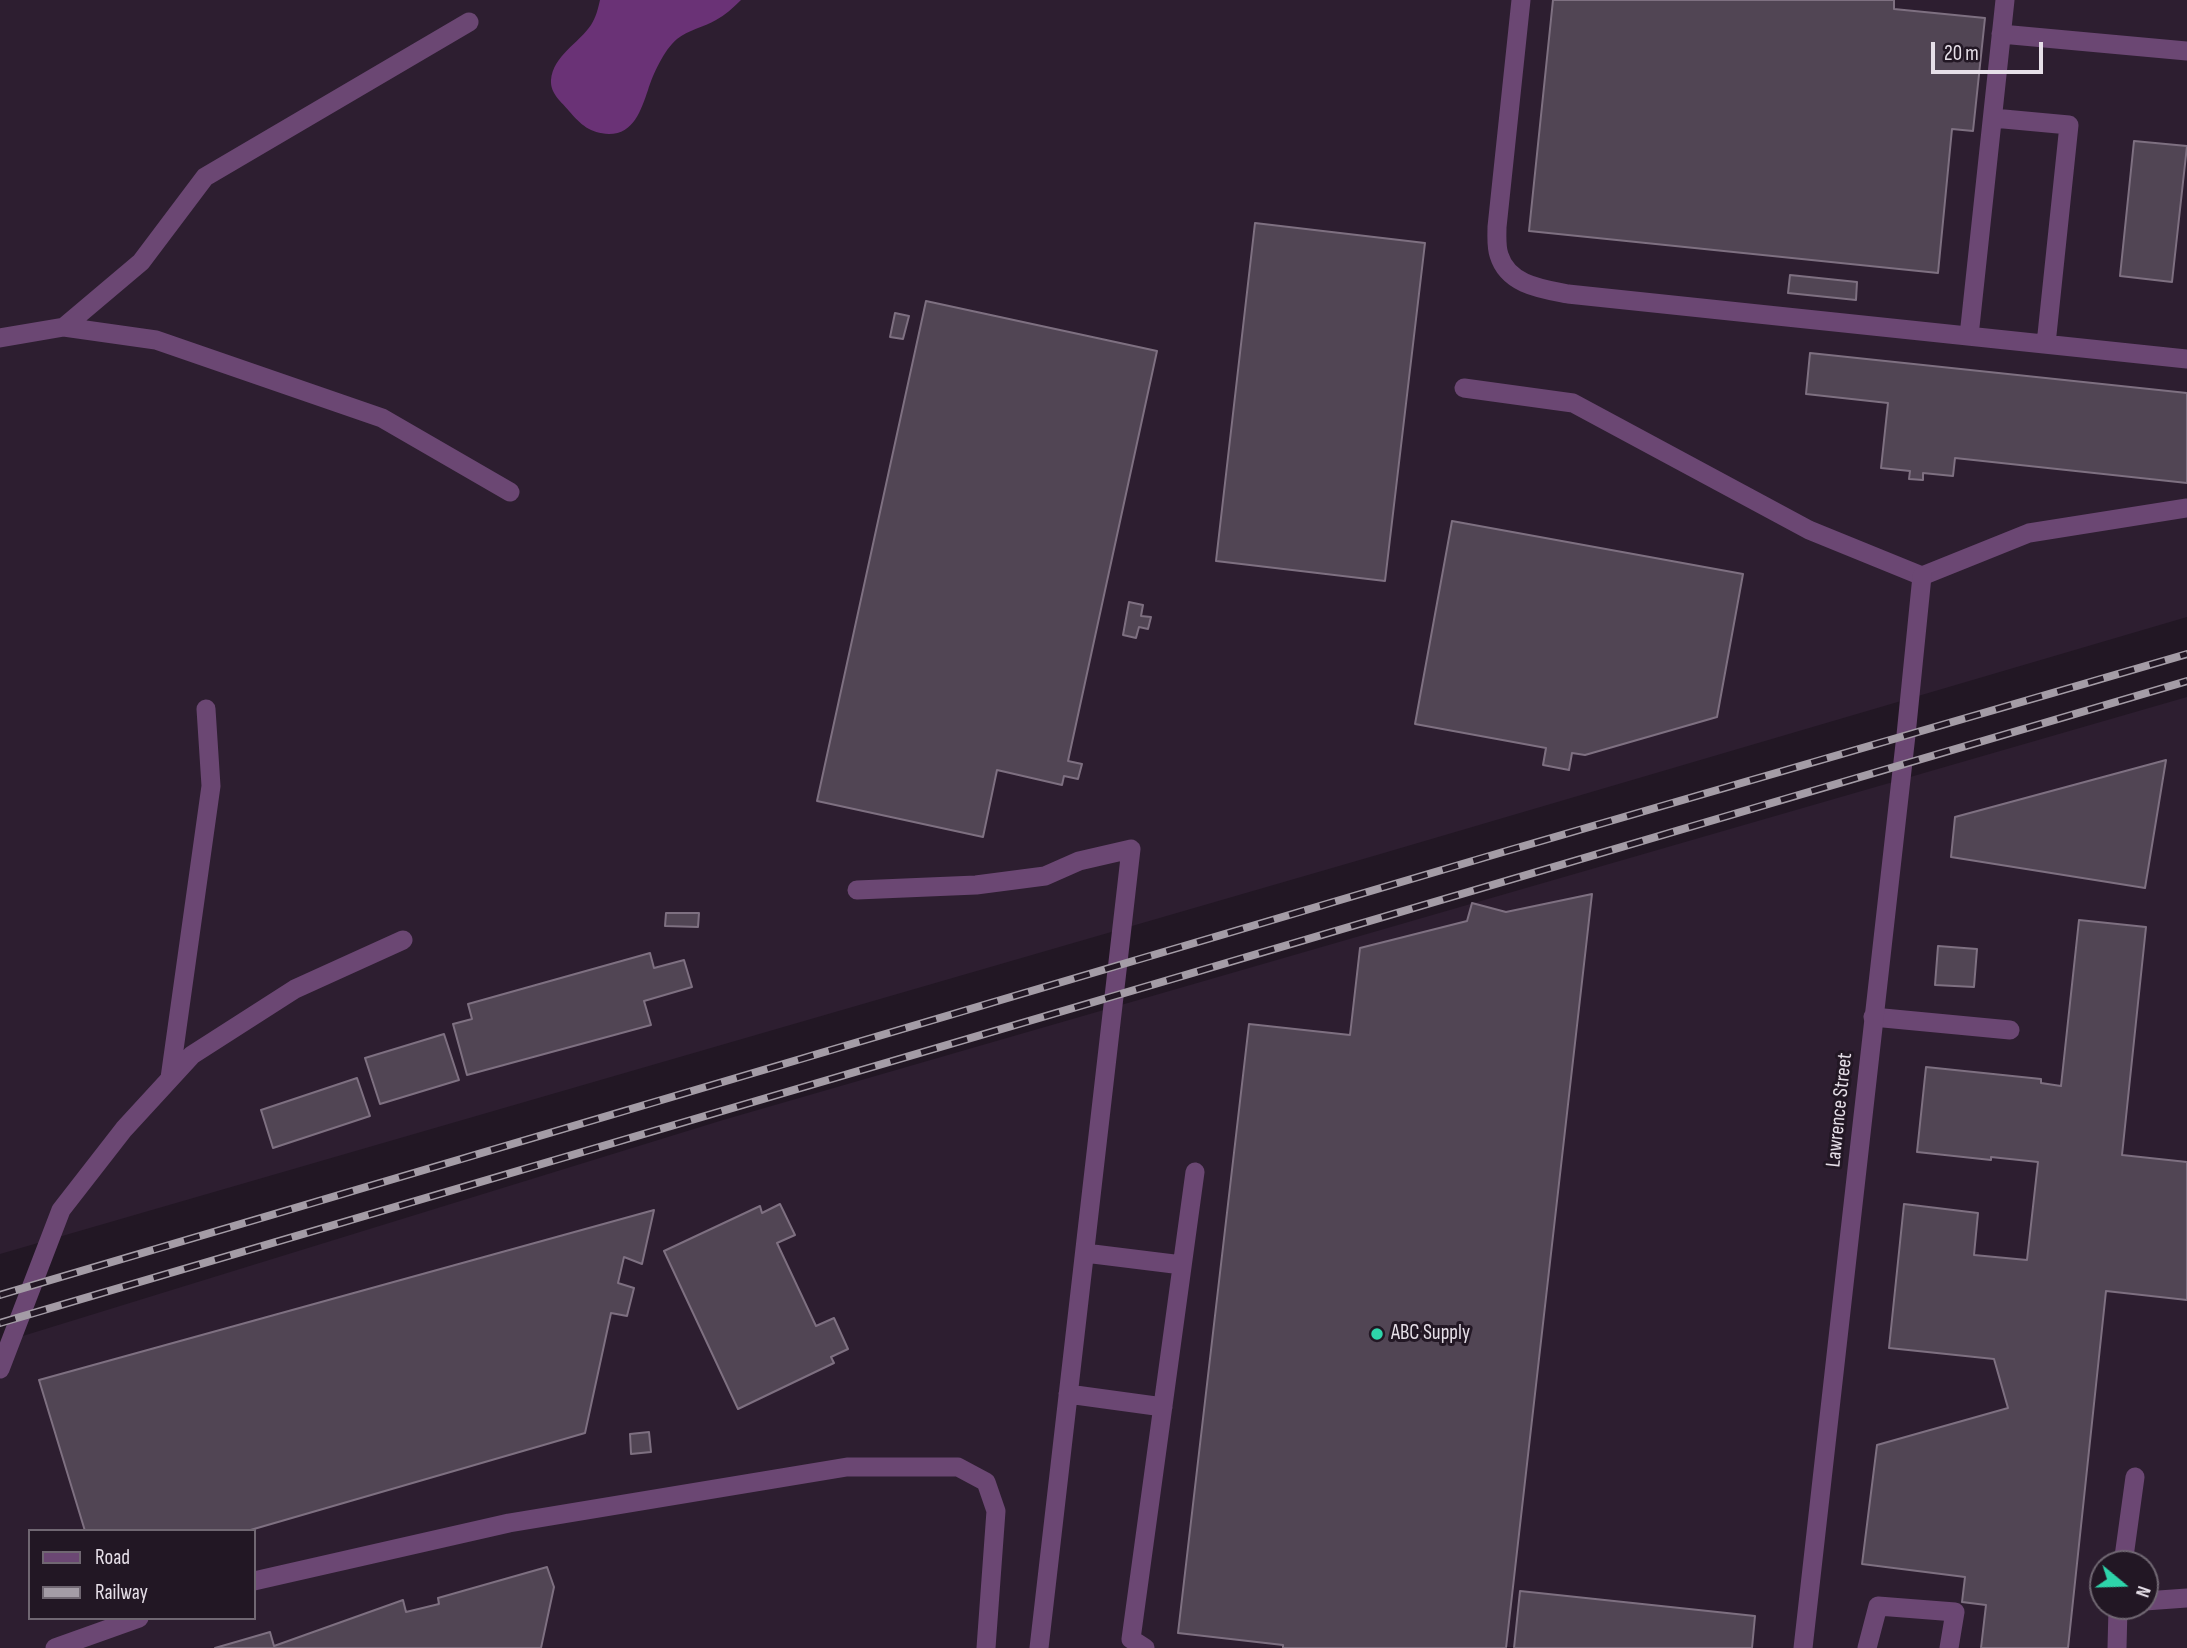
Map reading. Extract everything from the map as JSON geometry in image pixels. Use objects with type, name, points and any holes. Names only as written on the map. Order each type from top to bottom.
[{"type":"street","points":[[1521,0],[1497,227],[1498,253],[1504,266],[1512,276],[1524,283],[1568,294],[2187,359]]},
{"type":"street","points":[[1969,337],[2005,0]]},
{"type":"street","points":[[64,327],[141,262],[205,177],[469,22]]},
{"type":"street","points":[[2001,34],[2187,51]]},
{"type":"street","points":[[1993,118],[2069,125],[2046,344]]},
{"type":"street","points":[[0,338],[64,327],[156,340],[382,418],[510,492]]},
{"type":"street","points":[[1464,388],[1573,403],[1809,530],[1922,576],[2029,533],[2187,508]]},
{"type":"street","name":"Lawrence Street","points":[[1803,1648],[1922,576]]},
{"type":"street","points":[[170,1078],[211,786],[206,709]]},
{"type":"street","points":[[857,890],[976,885],[1045,876],[1079,861],[1130,849],[1039,1648]]},
{"type":"street","points":[[0,1369],[61,1210],[124,1129],[170,1078],[192,1055],[295,989],[404,940]]},
{"type":"street","points":[[1873,1017],[2010,1030]]},
{"type":"street","points":[[1136,1645],[1163,1407],[1195,1172]]},
{"type":"street","points":[[1085,1253],[1182,1265]]},
{"type":"street","points":[[1068,1394],[1163,1407]]},
{"type":"street","points":[[256,1581],[509,1523],[820,1471],[847,1467],[958,1467],[986,1482],[996,1511],[986,1648]]},
{"type":"street","points":[[2125,1550],[2135,1476]]},
{"type":"street","points":[[2159,1600],[2187,1598]]},
{"type":"street","points":[[1867,1648],[1878,1606],[1955,1612],[1949,1648]]},
{"type":"street","points":[[55,1648],[133,1620]]},
{"type":"street","points":[[2117,1648],[2119,1620]]},
{"type":"shaded area","points":[[0,0],[2187,0],[2187,617],[0,1254]]},
{"type":"shaded area","points":[[600,0],[741,0],[719,18],[686,33],[672,44],[656,70],[635,120],[625,130],[609,134],[596,132],[582,124],[557,97],[551,85],[556,64],[591,25]]},
{"type":"shaded area","points":[[2187,697],[2187,1648],[0,1648],[0,1343],[723,1120]]},
{"type":"building","points":[[1553,0],[1894,0],[1894,9],[1985,18],[1973,131],[1952,129],[1938,273],[1529,231]]},
{"type":"building","points":[[2134,141],[2187,146],[2172,282],[2120,276]]},
{"type":"building","points":[[1255,223],[1425,243],[1385,581],[1216,561]]},
{"type":"building","points":[[1790,275],[1857,282],[1856,300],[1788,293]]},
{"type":"building","points":[[926,301],[1157,351],[1068,761],[1082,764],[1078,779],[1064,776],[1062,785],[997,770],[983,837],[817,801]]},
{"type":"building","points":[[895,313],[909,316],[903,339],[890,337]]},
{"type":"building","points":[[1810,353],[2187,393],[2187,483],[1955,458],[1953,476],[1923,473],[1923,480],[1909,479],[1910,471],[1881,468],[1888,403],[1806,394]]},
{"type":"building","points":[[1452,521],[1743,574],[1717,717],[1585,755],[1572,753],[1569,770],[1543,765],[1546,748],[1415,724]]},
{"type":"building","points":[[1129,602],[1143,605],[1141,616],[1151,617],[1148,629],[1139,627],[1136,638],[1123,635]]},
{"type":"building","points":[[2166,760],[2145,888],[1951,857],[1955,817]]},
{"type":"building","name":"ABC Supply","points":[[1592,894],[1506,1648],[1283,1648],[1283,1645],[1178,1633],[1249,1024],[1350,1035],[1360,948],[1467,921],[1472,903],[1506,912]]},
{"type":"building","points":[[666,913],[699,913],[698,927],[665,926]]},
{"type":"building","points":[[2079,920],[2146,927],[2122,1155],[2187,1162],[2187,1300],[2106,1291],[2068,1648],[1981,1648],[1986,1605],[1962,1602],[1965,1577],[1862,1564],[1877,1445],[2008,1408],[1994,1359],[1889,1348],[1904,1204],[1978,1213],[1974,1255],[2027,1260],[2038,1162],[1917,1152],[1926,1067],[2041,1079],[2041,1083],[2061,1086]]},
{"type":"building","points":[[1938,946],[1977,949],[1974,987],[1935,985]]},
{"type":"building","points":[[650,953],[654,968],[684,960],[692,987],[644,1001],[651,1025],[467,1075],[453,1024],[472,1019],[468,1004]]},
{"type":"building","points":[[444,1034],[459,1080],[380,1104],[365,1058]]},
{"type":"building","points":[[357,1078],[370,1116],[273,1148],[261,1110]]},
{"type":"building","points":[[780,1204],[795,1235],[777,1243],[816,1326],[834,1318],[848,1349],[831,1357],[834,1363],[738,1409],[664,1251],[760,1206],[762,1213]]},
{"type":"building","points":[[654,1210],[642,1264],[624,1257],[618,1283],[634,1288],[627,1316],[611,1313],[585,1433],[254,1529],[84,1529],[39,1380]]},
{"type":"building","points":[[649,1432],[651,1452],[631,1454],[630,1434]]},
{"type":"building","points":[[547,1567],[554,1587],[541,1648],[215,1648],[270,1632],[274,1646],[403,1600],[406,1612],[439,1604],[438,1598]]},
{"type":"building","points":[[1520,1591],[1755,1616],[1752,1648],[1514,1648]]},
{"type":"railway","points":[[0,1295],[1503,852],[2187,654]]},
{"type":"railway","points":[[0,1323],[2187,681]]},
{"type":"place","name":"ABC Supply","points":[[1377,1334]]}]
